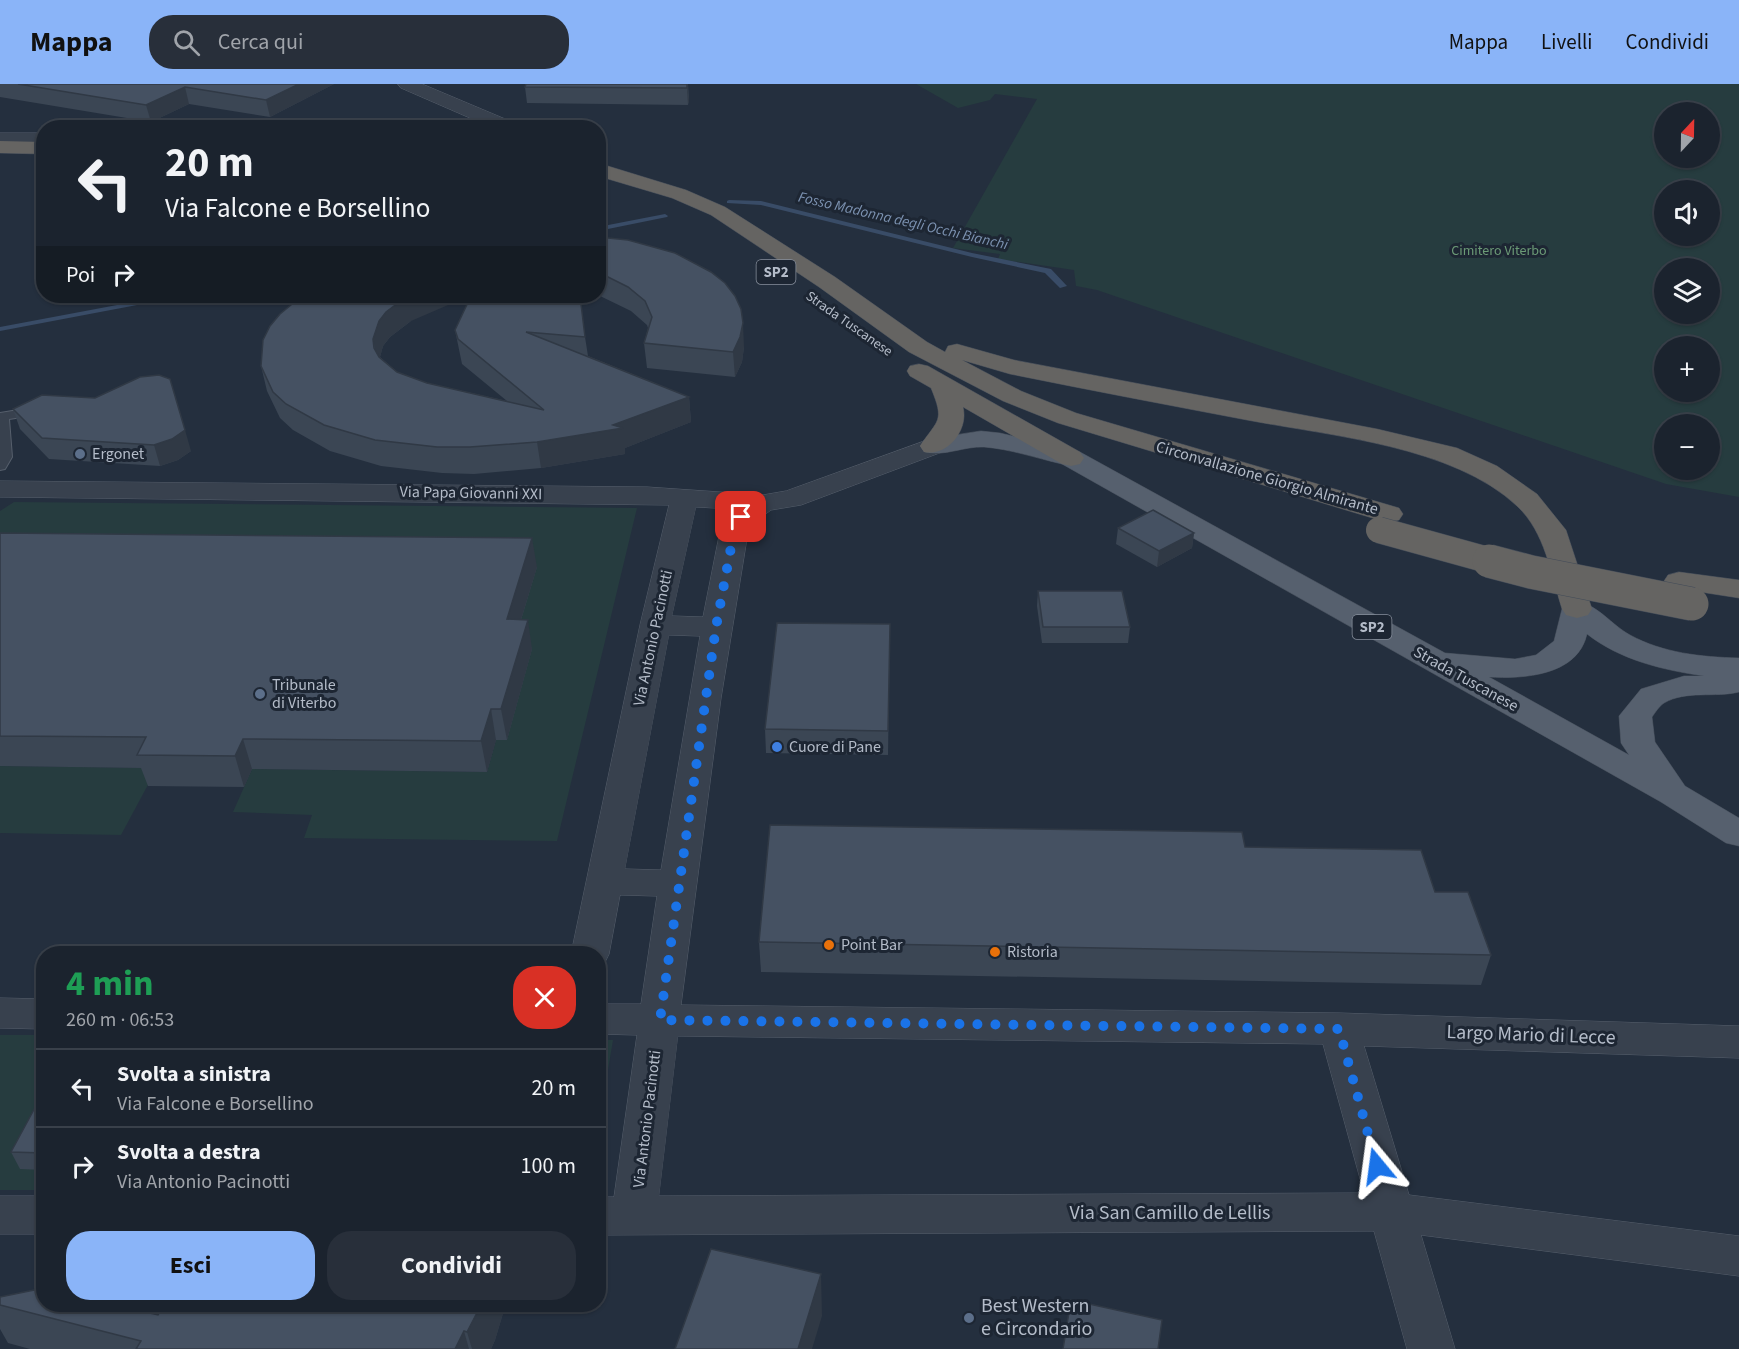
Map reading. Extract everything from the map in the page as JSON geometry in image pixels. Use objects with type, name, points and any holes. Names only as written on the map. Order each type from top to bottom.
[{"type":"highway","points":[[0,147],[36,148]]},
{"type":"highway","points":[[0,156],[36,156]]},
{"type":"highway","name":"Strada Tuscanese","points":[[606,175],[698,218],[824,297],[942,385],[973,403]]},
{"type":"highway","points":[[824,297],[933,339],[965,354],[1010,366],[1377,437],[1448,454],[1486,472],[1527,500],[1552,530],[1577,609]]},
{"type":"highway","name":"Circonvallazione Giorgio Almirante","points":[[824,297],[1012,396],[1067,418],[1531,572],[1686,592],[1739,589]]},
{"type":"highway","points":[[933,446],[951,427],[952,415],[949,401],[942,385]]},
{"type":"highway","name":"Circonvallazione Giorgio Almirante","points":[[973,403],[1081,443],[1384,522]]},
{"type":"highway","name":"SP2","points":[[973,403],[1071,458]]},
{"type":"highway","name":"Circonvallazione Giorgio Almirante","points":[[1686,592],[1739,610]]},
{"type":"main road","name":"Strada Tuscanese","points":[[933,446],[981,439],[1019,445],[1071,458],[1673,794]]},
{"type":"main road","points":[[1426,657],[1475,667],[1515,669],[1546,663],[1569,645],[1577,609],[1606,634],[1654,657],[1714,668],[1739,668]]},
{"type":"main road","points":[[1673,794],[1638,743],[1635,716],[1652,696],[1684,686],[1739,685]]},
{"type":"main road","name":"SP2","points":[[1673,794],[1739,834]]},
{"type":"street","points":[[407,84],[492,120]]},
{"type":"street","points":[[0,139],[36,140]]},
{"type":"street","name":"Via Papa Giovanni XXI","points":[[0,489],[647,495],[763,503],[791,499],[933,446]]},
{"type":"street","name":"Via Antonio Pacinotti","points":[[592,946],[655,625],[684,499]]},
{"type":"street","name":"Via Antonio Pacinotti","points":[[616,1216],[660,1020],[716,627],[735,526],[741,517],[763,503]]},
{"type":"street","points":[[655,625],[716,627]]},
{"type":"street","points":[[604,882],[678,883]]},
{"type":"street","points":[[0,1013],[36,1014]]},
{"type":"street","name":"Largo Mario di Lecce","points":[[606,1019],[1339,1029],[1734,1039]]},
{"type":"street","points":[[1339,1029],[1431,1349]]},
{"type":"street","name":"Via San Camillo de Lellis","points":[[616,1216],[1390,1212],[1739,1256]]},
{"type":"street","points":[[0,1215],[36,1215]]},
{"type":"lane","points":[[0,466],[6,457],[2,416],[53,408]]},
{"type":"green space","name":"Cimitero Viterbo","points":[[916,84],[1739,84],[1739,497],[1654,480],[1720,480],[1720,414],[1654,414],[1654,480],[1097,290],[1076,286],[1074,270],[998,259],[1000,254],[953,248],[1037,99],[995,94],[990,100],[958,108]]},
{"type":"green space","points":[[14,502],[637,508],[557,841],[304,838],[312,815],[233,812],[252,769],[487,772],[496,740],[507,739],[432,648],[0,566],[0,511]]},
{"type":"green space","points":[[0,766],[157,768],[121,835],[0,833]]},
{"type":"green space","points":[[0,1035],[36,1035],[36,1190],[0,1190]]},
{"type":"green space","points":[[606,1040],[613,1040],[606,1082]]},
{"type":"building","points":[[18,84],[299,84],[266,100],[185,87],[146,105]]},
{"type":"building","points":[[526,84],[687,84],[687,88],[525,87]]},
{"type":"building","points":[[606,238],[628,240],[675,253],[711,272],[725,283],[741,309],[743,323],[733,352],[644,343],[652,317],[645,301],[628,287],[606,276]]},
{"type":"building","points":[[293,303],[398,303],[379,321],[373,339],[374,348],[379,357],[397,372],[427,383],[544,410],[458,339],[455,330],[468,303],[581,303],[585,337],[526,332],[689,397],[613,425],[623,428],[537,442],[437,447],[375,440],[324,425],[286,404],[273,392],[261,366],[263,340],[270,326]]},
{"type":"building","points":[[159,375],[170,379],[185,430],[172,439],[154,445],[42,438],[13,409],[42,395],[95,398],[140,377]]},
{"type":"building","points":[[1153,510],[1194,533],[1159,551],[1118,528]]},
{"type":"building","name":"Tribunale di Viterbo","points":[[0,533],[532,538],[507,619],[528,620],[501,709],[491,709],[481,741],[243,739],[235,756],[137,755],[146,737],[0,736]]},
{"type":"building","points":[[1038,591],[1122,591],[1130,627],[1043,627]]},
{"type":"building","points":[[777,623],[890,624],[888,731],[765,729]]},
{"type":"building","points":[[770,825],[1242,832],[1245,847],[1421,850],[1435,892],[1468,892],[1491,955],[759,942]]},
{"type":"building","points":[[36,1106],[36,1153],[11,1152]]},
{"type":"building","points":[[711,1249],[821,1274],[798,1349],[675,1349]]},
{"type":"building","points":[[36,1290],[36,1312],[145,1312],[158,1315],[160,1312],[477,1312],[455,1349],[136,1349],[141,1341],[0,1305],[0,1297]]},
{"type":"building","points":[[1071,1300],[1162,1320],[1158,1349],[1063,1349]]},
{"type":"waterway","name":"Fosso Madonna degli Occhi Bianchi","points":[[729,202],[761,203],[972,255],[1048,271],[1063,286]]},
{"type":"waterway","name":"Fosso Madonna degli Occhi Bianchi","points":[[606,227],[665,216]]},
{"type":"waterway","name":"Fosso Madonna degli Occhi Bianchi","points":[[0,329],[137,303]]},
{"type":"place","name":"Ergonet","points":[[80,454]]},
{"type":"place","name":"Tribunale di Viterbo","points":[[260,694]]},
{"type":"place","name":"Cuore di Pane","points":[[777,747]]},
{"type":"place","name":"Point Bar","points":[[829,945]]},
{"type":"place","name":"Ristoria","points":[[995,952]]},
{"type":"place","name":"Best Western e Circondario","points":[[969,1318]]},
{"type":"route","points":[[741,517],[735,526],[716,627],[660,1020],[1339,1029],[1377,1166]]}]
